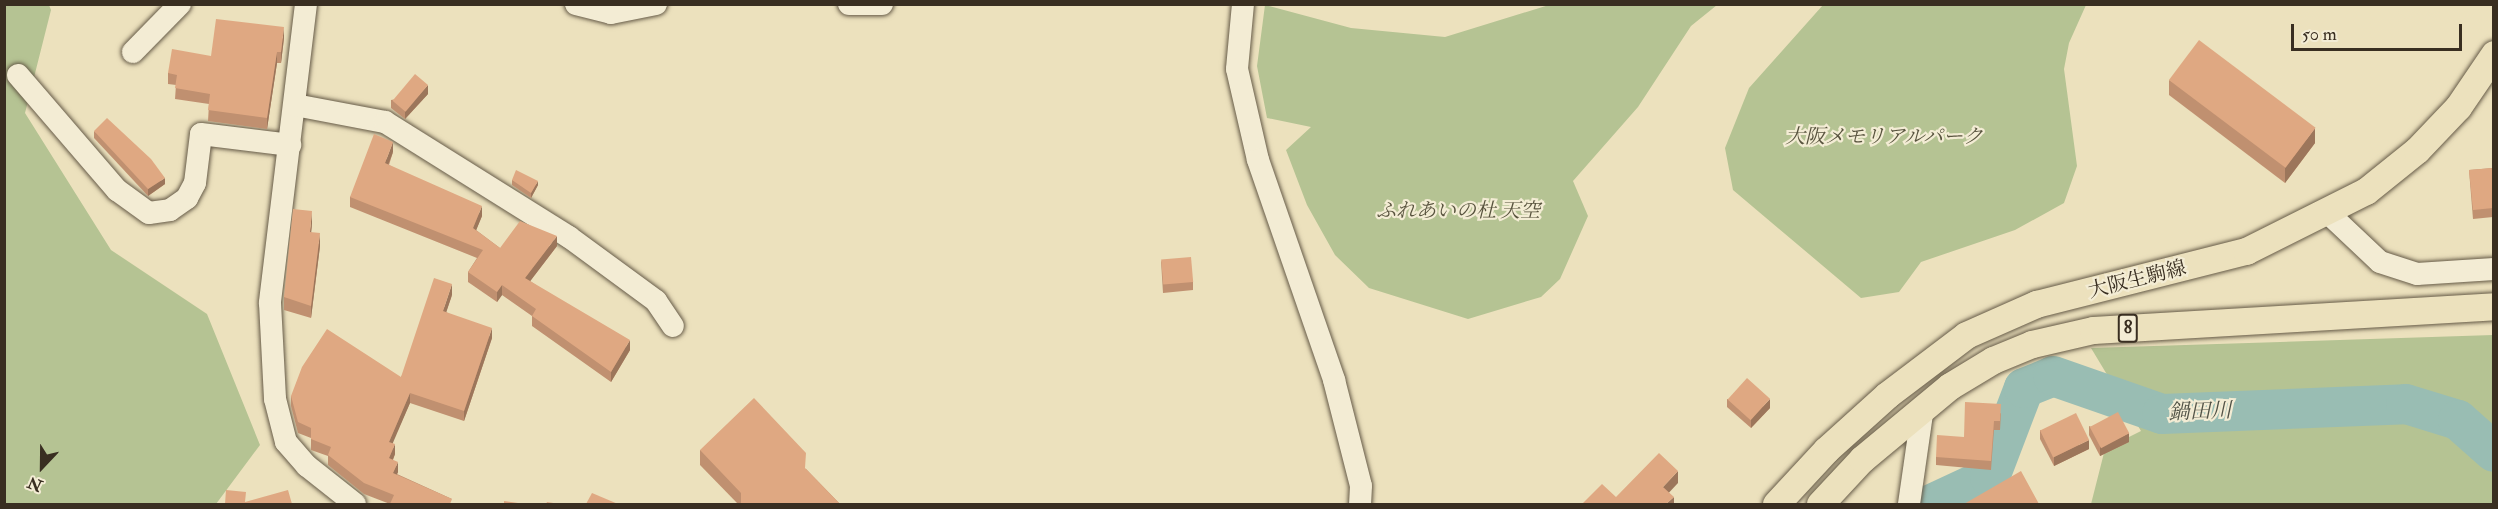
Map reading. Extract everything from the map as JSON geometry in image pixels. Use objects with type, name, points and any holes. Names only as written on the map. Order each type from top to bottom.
[{"type":"main road","name":"大阪生駒線","points":[[1776,504],[1826,450],[1887,394],[1966,334],[2036,304],[2246,251],[2328,213],[2366,191],[2417,150],[2458,107],[2493,54]]},
{"type":"main road","name":"大阪生駒線","points":[[1820,504],[1862,459],[1923,407],[1993,360],[2032,344],[2093,330],[2493,306]]},
{"type":"street","points":[[133,52],[180,4]]},
{"type":"street","points":[[306,4],[270,303],[276,399],[286,442],[307,466],[355,504]]},
{"type":"street","points":[[576,4],[611,13],[656,4]]},
{"type":"street","points":[[849,4],[882,4]]},
{"type":"street","points":[[1243,4],[1237,69],[1258,160],[1334,380],[1360,486],[1360,504]]},
{"type":"street","points":[[18,75],[117,190],[149,213],[170,210],[187,198],[195,183],[201,134],[290,145]]},
{"type":"street","points":[[295,105],[385,122],[568,237],[656,301],[673,326]]},
{"type":"street","points":[[2328,213],[2380,262],[2417,274],[2493,269]]},
{"type":"street","points":[[1910,499],[1923,407]]},
{"type":"green space","points":[[4,5],[49,5],[51,10],[25,113],[111,250],[207,314],[260,445],[216,504],[5,504]]},
{"type":"green space","name":"ふれあいの杜 天空","points":[[1265,5],[1351,28],[1445,37],[1549,5],[1717,5],[1691,26],[1638,107],[1573,181],[1588,216],[1560,279],[1541,297],[1468,319],[1369,288],[1335,255],[1307,205],[1286,150],[1311,127],[1267,118],[1257,66]]},
{"type":"green space","name":"大阪メモリアルパーク","points":[[1823,5],[2086,5],[2069,43],[2064,69],[2077,166],[2064,203],[2015,230],[1921,262],[1899,292],[1861,298],[1733,190],[1725,148],[1749,88]]},
{"type":"green space","points":[[2493,335],[2493,504],[2091,504],[2105,449],[2141,431],[2091,348]]},
{"type":"building","points":[[216,19],[284,27],[281,52],[277,52],[267,118],[208,110],[210,94],[175,88],[177,75],[168,73],[172,49],[211,56]]},
{"type":"building","points":[[2199,40],[2316,128],[2286,168],[2169,80]]},
{"type":"building","points":[[415,74],[428,85],[406,112],[393,101]]},
{"type":"building","points":[[107,118],[151,159],[165,178],[148,189],[94,131]]},
{"type":"building","points":[[374,134],[393,142],[385,163],[482,206],[473,228],[500,248],[520,221],[557,236],[525,278],[630,340],[611,372],[532,316],[536,309],[502,285],[497,292],[468,272],[483,250],[350,197]]},
{"type":"building","points":[[2493,168],[2493,208],[2473,210],[2469,170]]},
{"type":"building","points":[[516,170],[538,181],[531,193],[512,180]]},
{"type":"building","points":[[293,209],[312,211],[310,232],[320,233],[311,306],[284,297]]},
{"type":"building","points":[[1191,257],[1193,282],[1163,285],[1161,260]]},
{"type":"building","points":[[434,278],[452,284],[443,311],[492,328],[464,411],[410,393],[389,442],[395,444],[389,458],[398,462],[393,473],[452,499],[450,504],[390,504],[394,495],[364,483],[328,455],[331,447],[311,439],[311,428],[298,422],[291,396],[302,367],[327,329],[401,377]]},
{"type":"building","points":[[1747,378],[1770,399],[1751,420],[1728,400]]},
{"type":"building","points":[[754,398],[806,453],[805,468],[840,504],[741,504],[741,493],[700,450]]},
{"type":"building","points":[[1965,402],[2001,404],[2000,421],[1994,421],[1991,461],[1936,457],[1937,435],[1964,437]]},
{"type":"building","points":[[2118,412],[2129,433],[2101,448],[2090,427]]},
{"type":"building","points":[[2076,413],[2089,440],[2053,457],[2040,431]]},
{"type":"building","points":[[1659,453],[1678,471],[1663,487],[1674,497],[1666,504],[1582,504],[1602,484],[1616,497]]},
{"type":"building","points":[[2021,471],[2039,504],[1964,504]]},
{"type":"building","points":[[226,490],[246,492],[245,502],[288,490],[292,504],[225,504]]},
{"type":"building","points":[[592,493],[618,504],[586,504]]},
{"type":"building","points":[[504,501],[525,504],[504,504]]},
{"type":"waterway","name":"鍋田川","points":[[1932,504],[1990,477],[2024,388],[2053,376],[2162,414],[2406,404],[2458,420],[2494,452]]}]
